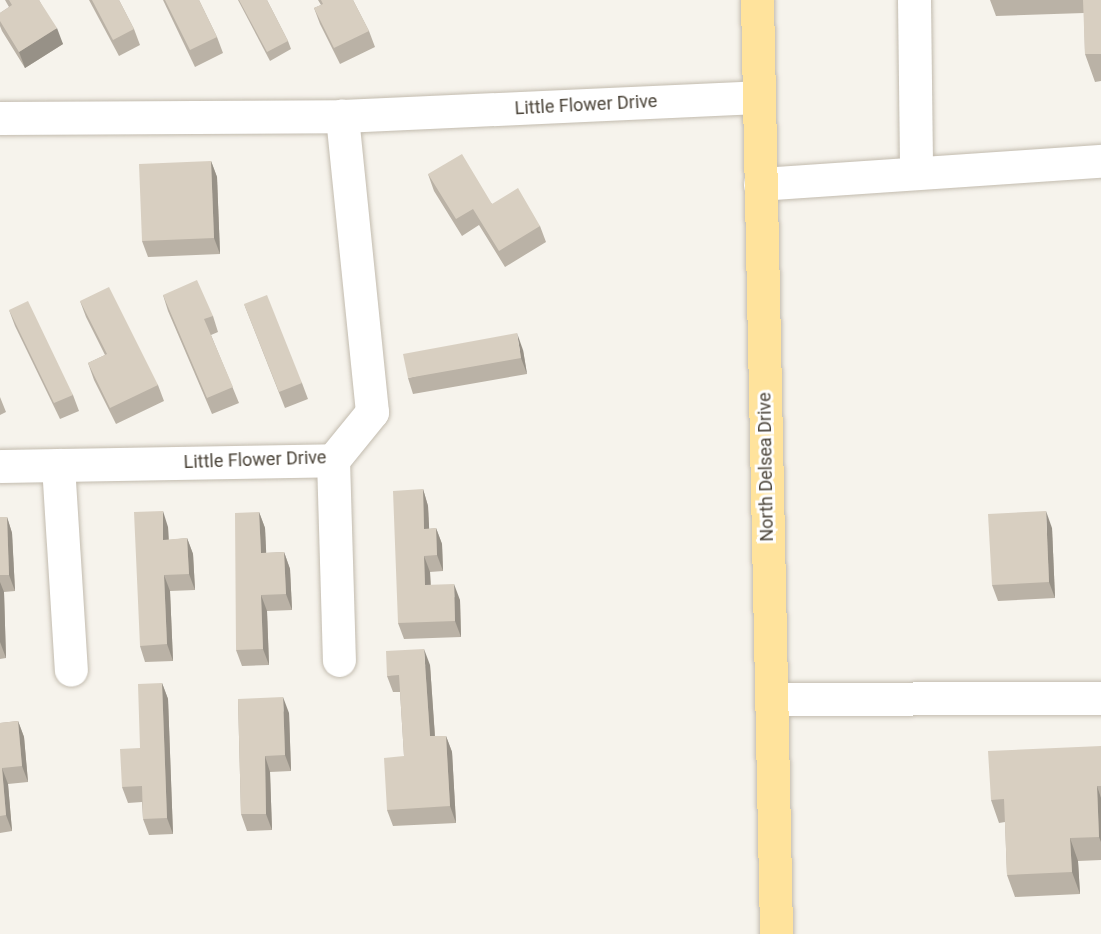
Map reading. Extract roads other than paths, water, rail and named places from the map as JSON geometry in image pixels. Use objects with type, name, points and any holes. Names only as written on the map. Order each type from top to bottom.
[{"type":"main road","name":"North Delsea Drive","points":[[757,0],[776,934]]},
{"type":"lane","points":[[914,0],[916,172]]},
{"type":"lane","name":"Little Flower Drive","points":[[0,118],[342,116],[758,97]]},
{"type":"lane","name":"Little Flower Drive","points":[[0,466],[333,460],[372,412],[342,116]]},
{"type":"lane","points":[[760,184],[1101,161]]},
{"type":"lane","points":[[333,460],[339,660]]},
{"type":"lane","points":[[58,465],[70,670]]},
{"type":"lane","points":[[771,699],[1101,698]]}]
